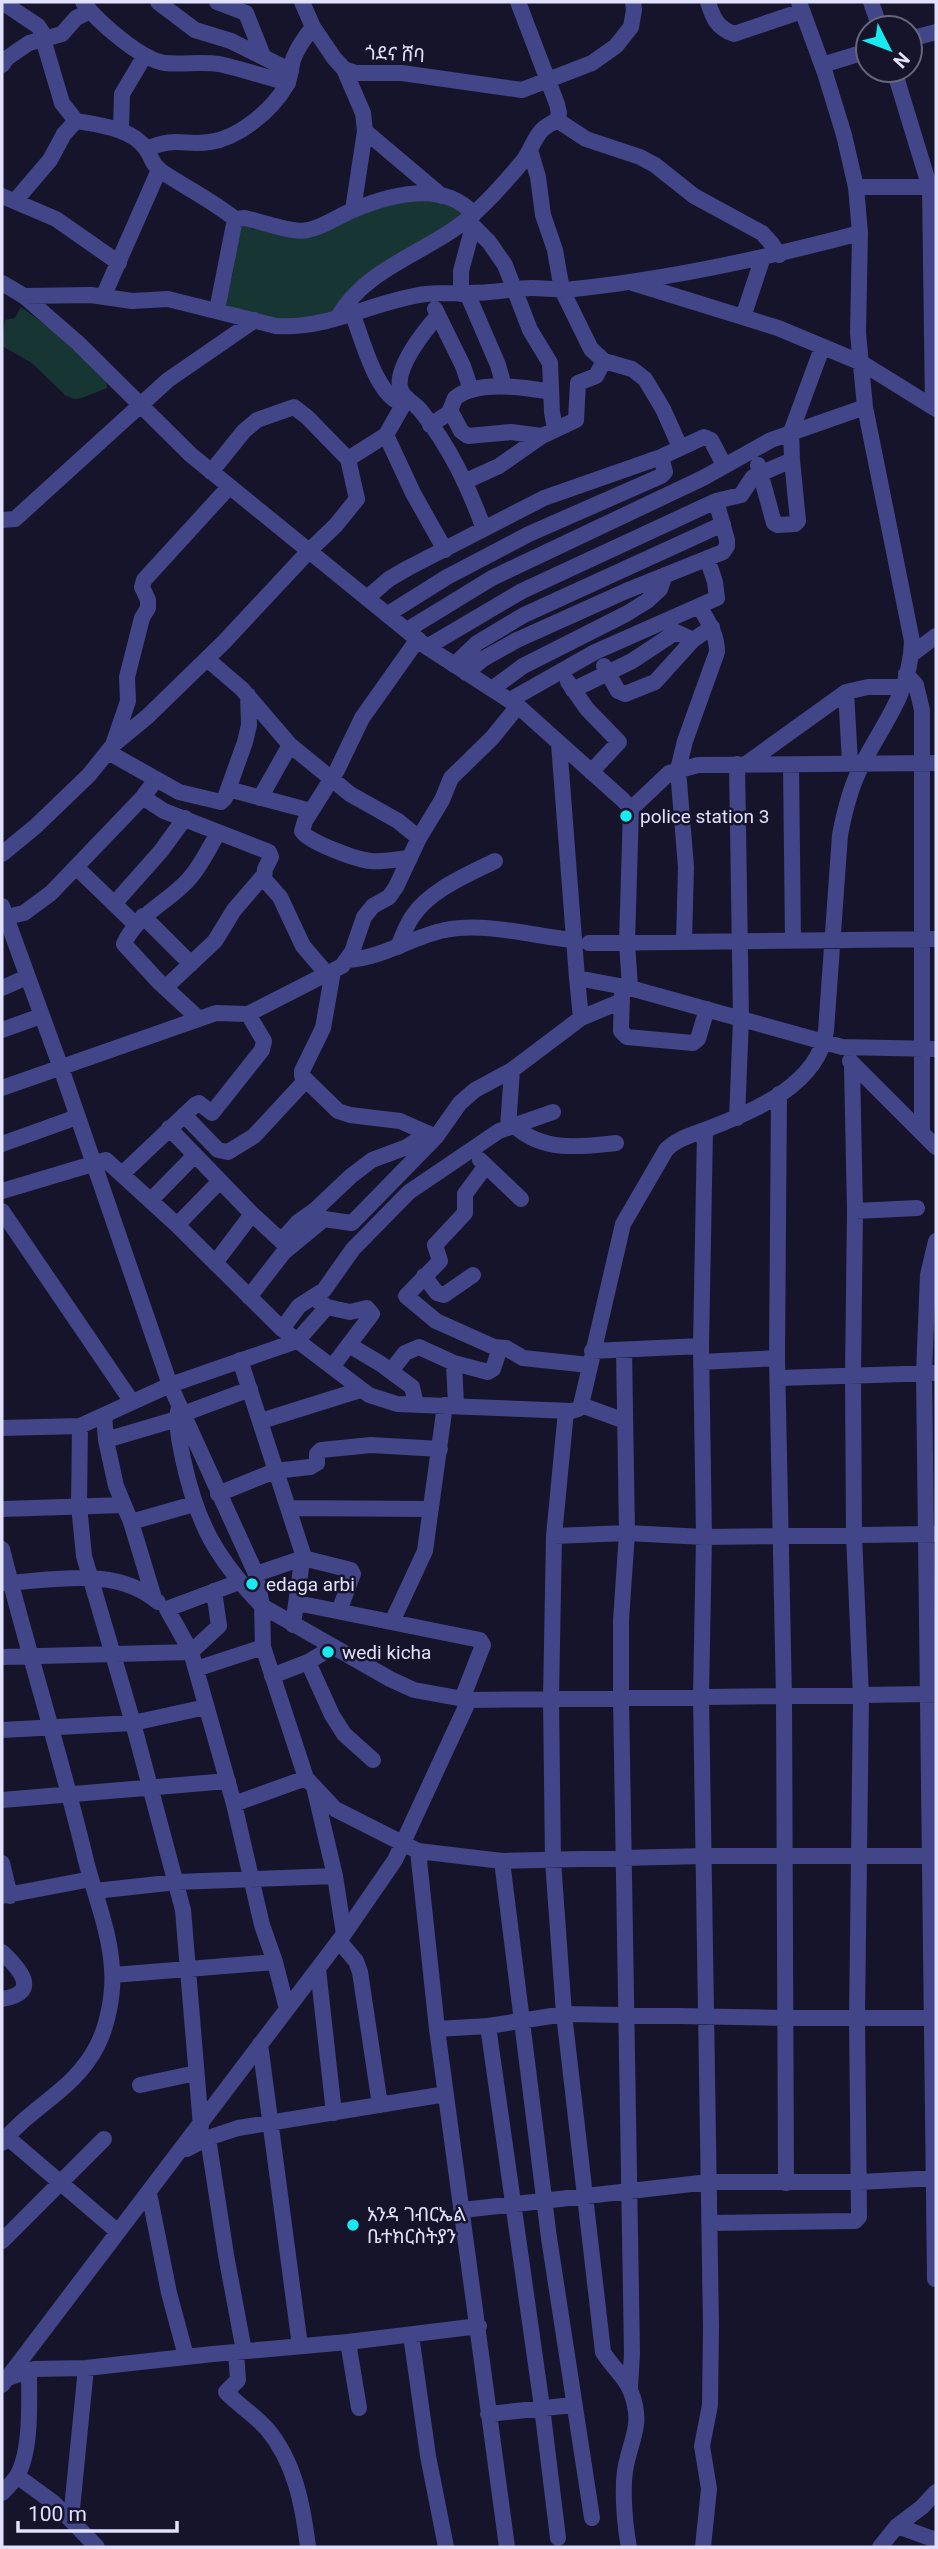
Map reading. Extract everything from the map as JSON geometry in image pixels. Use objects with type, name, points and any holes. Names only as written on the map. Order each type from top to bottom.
[{"type":"street","points":[[2,2],[38,26],[44,34],[43,39],[62,103],[76,121],[121,130],[147,149],[150,161],[159,170],[211,200],[235,219],[245,218],[306,231],[353,210],[402,194],[442,196]]},
{"type":"street","points":[[158,2],[195,30],[231,41],[263,56],[290,77]]},
{"type":"street","points":[[216,2],[246,13],[263,56]]},
{"type":"street","name":"ጎደና ሸባ","points":[[302,2],[313,27],[334,58],[344,69],[356,73],[402,73],[522,90],[547,81]]},
{"type":"street","points":[[345,315],[356,292],[376,276],[471,220],[530,150],[542,130],[557,120],[557,104],[518,2]]},
{"type":"street","points":[[547,81],[592,62],[616,46],[631,27],[633,2]]},
{"type":"street","points":[[708,2],[714,20],[723,30],[734,34],[801,6],[844,135],[856,187],[860,233],[858,334],[865,407],[912,629],[912,654],[892,714],[857,762]]},
{"type":"street","points":[[2,65],[29,43],[62,34],[86,6],[144,57],[163,63],[220,64],[290,77]]},
{"type":"street","points":[[147,149],[158,143],[180,140],[210,142],[244,128],[276,100],[290,77],[294,56],[313,27]]},
{"type":"street","points":[[822,65],[854,55]]},
{"type":"street","points":[[121,130],[122,94],[144,57]]},
{"type":"street","points":[[344,69],[363,113],[365,131],[353,210]]},
{"type":"street","points":[[899,84],[933,188],[935,408]]},
{"type":"street","points":[[557,120],[586,139],[655,165],[694,196],[762,233],[772,243],[771,256],[743,317]]},
{"type":"street","points":[[76,121],[64,134],[50,160],[9,199],[56,219],[119,263]]},
{"type":"street","points":[[365,131],[442,196],[467,206],[471,220],[505,265],[535,339],[550,363],[549,433]]},
{"type":"street","points":[[530,150],[562,290],[591,349],[604,361],[632,369],[645,379],[663,409],[680,447]]},
{"type":"street","points":[[103,297],[159,170]]},
{"type":"street","points":[[856,187],[933,188]]},
{"type":"street","points":[[217,310],[235,219]]},
{"type":"street","points":[[471,220],[461,271],[464,294],[498,365],[503,386]]},
{"type":"street","points":[[24,296],[103,297],[132,301],[169,299],[289,327],[316,323],[428,294],[464,294],[530,288],[562,290],[632,283],[771,256],[860,233]]},
{"type":"street","points":[[2,283],[24,296],[78,343],[211,472],[417,639],[514,703],[631,809]]},
{"type":"street","points":[[632,283],[778,328],[862,363],[935,408]]},
{"type":"street","points":[[428,294],[463,366],[471,390]]},
{"type":"street","points":[[345,315],[391,398],[405,401],[420,409],[454,458],[466,481],[484,529]]},
{"type":"street","points":[[405,401],[399,383],[403,370],[425,330],[437,317]]},
{"type":"street","points":[[2,520],[15,519],[139,404],[168,380],[255,320]]},
{"type":"street","points":[[754,450],[774,523],[795,524],[798,521],[791,432],[822,348]]},
{"type":"street","points":[[466,481],[510,460],[549,433],[576,420],[578,383],[596,376],[604,361]]},
{"type":"street","points":[[430,425],[450,410],[455,398],[471,390],[503,386],[551,392]]},
{"type":"street","points":[[348,459],[386,435],[405,401]]},
{"type":"street","points":[[2,853],[59,804],[89,775],[110,749],[207,659],[309,551],[337,526],[357,499],[348,459],[294,407],[257,420],[244,431],[211,472]]},
{"type":"street","points":[[410,858],[378,861],[361,859],[309,838],[302,831],[362,719],[417,639],[492,578],[771,440],[865,407]]},
{"type":"street","points":[[450,410],[461,431],[468,436],[511,432],[549,433]]},
{"type":"street","points":[[386,435],[413,493],[445,550]]},
{"type":"street","points":[[367,598],[389,579],[544,498],[661,457],[704,437],[709,437],[724,465]]},
{"type":"street","points":[[388,614],[447,577],[529,534],[661,475],[665,472],[661,457]]},
{"type":"street","points":[[417,639],[716,500],[741,495],[753,477],[792,460]]},
{"type":"street","points":[[110,749],[128,701],[127,677],[142,618],[148,608],[148,600],[142,587],[144,580],[229,487]]},
{"type":"street","points":[[460,669],[517,640],[723,552],[727,545],[716,500]]},
{"type":"street","points":[[460,669],[477,643],[524,615],[723,524]]},
{"type":"street","points":[[348,960],[364,917],[373,906],[389,897],[396,887],[451,778],[492,738],[514,703],[595,652],[717,598],[707,558]]},
{"type":"street","points":[[635,564],[642,585]]},
{"type":"street","points":[[492,689],[523,666],[626,614],[655,594],[665,575]]},
{"type":"street","points":[[684,941],[686,867],[678,770],[685,741],[717,652],[717,641],[712,627],[699,606]]},
{"type":"street","points":[[626,614],[635,634]]},
{"type":"street","points":[[595,652],[621,694],[638,690],[662,676],[693,640],[712,627]]},
{"type":"street","points":[[573,690],[608,673],[676,632],[693,640]]},
{"type":"street","points":[[912,654],[936,636]]},
{"type":"street","points":[[207,659],[248,695],[290,745],[359,800],[398,821],[419,838]]},
{"type":"street","points":[[561,671],[587,709],[619,742],[591,772]]},
{"type":"street","points":[[741,764],[846,692],[905,681],[916,685],[930,763],[930,1049],[922,1132]]},
{"type":"street","points":[[630,2388],[603,2352],[565,2014],[553,1861],[551,1698],[554,1536],[574,1408],[590,1358],[619,1235],[627,1214],[670,1146],[737,1118],[779,1094],[807,1070],[824,1043],[840,835],[857,762],[846,692]]},
{"type":"street","points":[[110,749],[156,780],[190,796],[221,802],[247,734],[248,695]]},
{"type":"street","points":[[559,744],[581,941],[577,978],[581,1018]]},
{"type":"street","points":[[260,798],[290,745]]},
{"type":"street","points":[[707,1009],[696,1041],[680,1042],[624,1035],[621,1031],[625,992],[631,809],[669,773],[698,765],[930,763]]},
{"type":"street","points":[[737,1118],[741,1019],[741,764]]},
{"type":"street","points":[[791,765],[793,940]]},
{"type":"street","points":[[156,780],[76,867],[36,905],[24,913],[3,914],[61,1068],[180,1413],[256,1574],[262,1606],[263,1647],[310,1784],[335,1876],[342,1937],[360,1972],[380,2105]]},
{"type":"street","points":[[228,789],[312,811]]},
{"type":"street","points":[[144,796],[164,811],[267,849],[271,857],[264,875],[234,910],[215,941],[165,988]]},
{"type":"street","points":[[114,904],[161,852],[185,818]]},
{"type":"street","points":[[198,1018],[165,988],[124,944],[140,920],[190,878],[218,833]]},
{"type":"street","points":[[398,947],[411,918],[426,902],[442,890],[495,861]]},
{"type":"street","points":[[76,867],[114,904],[140,920],[191,964]]},
{"type":"street","points":[[264,875],[266,882],[280,897],[303,946],[330,973]]},
{"type":"street","points":[[389,897],[411,918]]},
{"type":"street","points":[[2,1088],[198,1018],[216,1013],[248,1014],[330,973],[348,960],[365,959],[421,937],[461,928],[581,941],[930,939]]},
{"type":"street","points":[[330,973],[323,1028],[302,1071],[305,1081],[338,1111],[350,1115],[386,1117],[432,1135]]},
{"type":"street","points":[[2,988],[27,977]]},
{"type":"street","points":[[577,978],[625,992],[707,1009],[842,1047],[930,1049]]},
{"type":"street","points":[[319,1215],[352,1223],[396,1179],[468,1095],[512,1070],[581,1018],[625,992]]},
{"type":"street","points":[[122,1174],[198,1103],[212,1113],[262,1050],[264,1041],[248,1014]]},
{"type":"street","points":[[2,1030],[41,1016]]},
{"type":"street","points":[[842,1047],[852,1066],[936,1147]]},
{"type":"street","points":[[710,2223],[855,2221],[859,2217],[861,1697],[854,1535],[855,1211],[852,1066]]},
{"type":"street","points":[[511,1127],[512,1070]]},
{"type":"street","points":[[184,1115],[222,1153],[239,1147],[282,1107],[305,1081]]},
{"type":"street","points":[[779,1094],[777,1358],[784,1698],[786,2183]]},
{"type":"street","points":[[2,1428],[80,1426],[170,1385],[297,1341],[324,1290],[353,1249],[409,1192],[494,1134],[553,1112]]},
{"type":"street","points":[[2,1143],[77,1117]]},
{"type":"street","points":[[511,1127],[549,1144],[572,1146],[616,1143]]},
{"type":"street","points":[[169,1128],[285,1245]]},
{"type":"street","points":[[703,2547],[709,2489],[702,2446],[710,2405],[710,2223],[701,1696],[704,1536],[701,1354],[705,1130]]},
{"type":"street","points":[[250,1297],[298,1222],[319,1215],[351,1177],[372,1160],[432,1135]]},
{"type":"street","points":[[151,1200],[207,1140]]},
{"type":"street","points":[[471,1151],[521,1199]]},
{"type":"street","points":[[2,1191],[106,1160],[151,1200],[282,1329],[360,1390],[385,1402],[574,1408],[625,1421]]},
{"type":"street","points":[[485,1167],[466,1194],[465,1213],[435,1245],[440,1261],[406,1296],[436,1321],[527,1359],[590,1358],[624,1350],[777,1358]]},
{"type":"street","points":[[396,1179],[409,1192]]},
{"type":"street","points":[[177,1225],[220,1181]]},
{"type":"street","points":[[855,1211],[917,1208]]},
{"type":"street","points":[[2,1211],[132,1402]]},
{"type":"street","points":[[215,1263],[252,1214]]},
{"type":"street","points":[[935,2279],[932,1535],[928,1275],[936,1241]]},
{"type":"street","points":[[424,1276],[437,1293],[444,1295],[473,1275]]},
{"type":"street","points":[[282,1329],[299,1306],[320,1302],[350,1312],[367,1308],[371,1312],[371,1318],[332,1367]]},
{"type":"street","points":[[429,1351],[436,1321]]},
{"type":"street","points":[[349,1345],[412,1387],[416,1404]]},
{"type":"street","points":[[391,1371],[408,1351],[419,1347],[454,1363],[491,1371],[500,1348]]},
{"type":"street","points":[[624,1350],[627,1533],[621,1620],[621,1698],[632,2353],[630,2388],[637,2425],[625,2471],[629,2547]]},
{"type":"street","points":[[240,1360],[303,1558],[293,1625]]},
{"type":"street","points":[[392,1622],[425,1551],[440,1449],[450,1405],[454,1363]]},
{"type":"street","points":[[779,1378],[930,1373]]},
{"type":"street","points":[[106,1440],[250,1389]]},
{"type":"street","points":[[261,1421],[360,1390]]},
{"type":"street","points":[[180,1413],[194,1504],[217,1553],[239,1581],[262,1606],[414,1690],[466,1700],[933,1694]]},
{"type":"street","points":[[104,1415],[106,1440],[116,1486],[160,1604],[191,1652],[234,1804],[267,1944],[275,1962],[287,2009]]},
{"type":"street","points":[[80,1426],[79,1506],[84,1556],[177,1882],[185,1921],[196,2073],[240,2352],[238,2380],[226,2392],[264,2427],[285,2458],[300,2498],[308,2547]]},
{"type":"street","points":[[218,1494],[275,1471],[310,1467],[317,1462],[319,1451],[371,1446],[440,1449]]},
{"type":"street","points":[[2,1509],[124,1504]]},
{"type":"street","points":[[131,1522],[194,1504]]},
{"type":"street","points":[[288,1508],[431,1509]]},
{"type":"street","points":[[554,1536],[627,1533],[704,1536],[932,1535]]},
{"type":"street","points":[[2,1549],[6,1583],[32,1655],[53,1729],[113,1975],[99,2043],[87,2063],[76,2078],[5,2140],[118,2232]]},
{"type":"street","points":[[256,1574],[303,1558],[353,1572],[339,1611]]},
{"type":"street","points":[[6,1583],[89,1577],[129,1586],[160,1604],[214,1591],[239,1581]]},
{"type":"street","points":[[2,1657],[191,1652],[219,1626],[214,1591]]},
{"type":"street","points":[[5,2381],[179,2154],[204,2132],[260,2044],[342,1937],[394,1860],[466,1700],[482,1642],[297,1603]]},
{"type":"street","points":[[196,1669],[263,1647]]},
{"type":"street","points":[[272,1676],[308,1662],[333,1647]]},
{"type":"street","points":[[308,1662],[332,1715],[344,1734],[373,1760]]},
{"type":"street","points":[[2,1730],[133,1723],[206,1707]]},
{"type":"street","points":[[2,1800],[228,1782]]},
{"type":"street","points":[[310,1784],[335,1809],[418,1851],[502,1861],[704,1856],[933,1856]]},
{"type":"street","points":[[234,1804],[310,1784]]},
{"type":"street","points":[[418,1851],[437,2029],[507,2547]]},
{"type":"street","points":[[502,1861],[545,2202],[573,2405],[592,2518]]},
{"type":"street","points":[[2,1863],[6,1896],[93,1885],[335,1876]]},
{"type":"street","points":[[2,1952],[24,1976],[25,1985],[21,1992],[2,1999]]},
{"type":"street","points":[[113,1975],[275,1962]]},
{"type":"street","points":[[318,1969],[334,2113]]},
{"type":"street","points":[[437,2029],[488,2026],[565,2014],[934,2018]]},
{"type":"street","points":[[488,2026],[558,2538]]},
{"type":"street","points":[[260,2044],[300,2346]]},
{"type":"street","points":[[140,2085],[196,2073]]},
{"type":"street","points":[[204,2132],[446,2094]]},
{"type":"street","points":[[2,2241],[104,2139]]},
{"type":"street","points":[[463,2210],[709,2182],[860,2182],[935,2178]]},
{"type":"street","points":[[149,2193],[169,2293],[186,2356]]},
{"type":"street","points":[[5,2381],[29,2371],[86,2368],[348,2342],[479,2326]]},
{"type":"street","points":[[411,2334],[428,2456],[446,2547]]},
{"type":"street","points":[[348,2342],[359,2408]]},
{"type":"street","points":[[71,2519],[86,2368]]},
{"type":"street","points":[[2,2493],[17,2476],[23,2454],[29,2418],[29,2371]]},
{"type":"street","points":[[488,2414],[573,2405]]},
{"type":"street","points":[[17,2476],[54,2503],[97,2547]]},
{"type":"street","points":[[880,2547],[897,2526],[922,2507],[936,2492]]},
{"type":"street","points":[[897,2526],[936,2540]]},
{"type":"green space","points":[[410,200],[443,202],[467,212],[323,321],[284,327],[222,307],[233,273],[238,232],[243,223],[310,237],[362,211]]},
{"type":"green space","points":[[21,307],[73,345],[106,375],[107,388],[74,399],[65,395],[32,363],[2,346],[5,320],[15,318]]},
{"type":"place","name":"police station 3","points":[[626,816]]},
{"type":"place","name":"edaga arbi","points":[[252,1584]]},
{"type":"place","name":"wedi kicha","points":[[328,1652]]},
{"type":"place","name":"አንዳ ገብርኤል ቤተክርስትያን","points":[[353,2225]]}]
